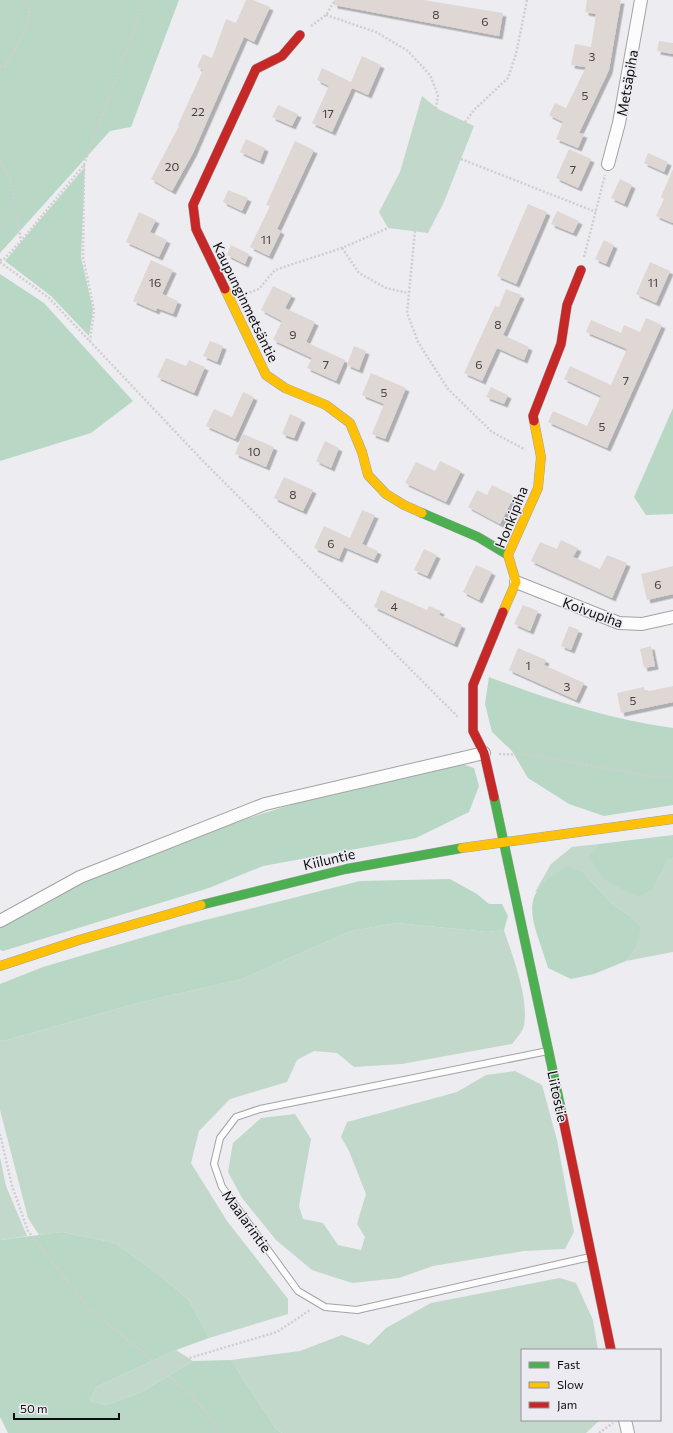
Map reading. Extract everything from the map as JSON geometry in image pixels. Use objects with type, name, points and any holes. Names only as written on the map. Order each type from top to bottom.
[{"type":"street","name":"Metsäpiha","points":[[608,164],[620,123],[641,0]]},
{"type":"street","name":"Kaupunginmetsäntie","points":[[300,35],[282,56],[256,69],[193,205],[196,229],[231,299],[266,375],[286,388],[326,405],[350,423],[362,452],[368,475],[386,494],[404,505],[478,537],[508,555]]},
{"type":"street","name":"Honkipiha","points":[[516,582],[508,555],[538,488],[541,457],[533,416],[561,344],[567,305],[580,270]]},
{"type":"street","points":[[505,842],[484,753],[473,731],[473,685],[516,582]]},
{"type":"street","name":"Koivupiha","points":[[516,582],[619,623],[642,624],[673,617]]},
{"type":"street","points":[[0,921],[80,877],[265,804],[484,753]]},
{"type":"street","name":"Kiiluntie","points":[[0,966],[79,940],[205,904],[346,868],[442,851],[673,819]]},
{"type":"street","name":"Liitostie","points":[[505,842],[611,1349]]},
{"type":"street","points":[[625,1421],[628,1433]]},
{"type":"lane","name":"Maalarintie","points":[[548,1051],[260,1109],[236,1117],[220,1138],[214,1164],[222,1187],[298,1291],[325,1307],[357,1310],[592,1257]]},
{"type":"path","points":[[0,67],[5,66],[24,35],[28,24],[30,9],[21,0]]},
{"type":"path","points":[[145,0],[84,165],[22,242],[3,260],[0,261],[49,298],[202,460],[473,731]]},
{"type":"path","points":[[300,35],[326,15],[335,0]]},
{"type":"path","points":[[465,122],[475,109],[508,78],[516,54],[527,0]]},
{"type":"path","points":[[326,15],[376,32],[408,51],[430,75],[438,96],[434,121]]},
{"type":"path","points":[[461,159],[596,212]]},
{"type":"path","points":[[0,160],[11,180],[22,242]]},
{"type":"path","points":[[580,270],[608,164]]},
{"type":"path","points":[[84,165],[83,257],[94,310],[90,341]]},
{"type":"path","points":[[231,299],[259,289],[275,270],[342,248],[388,228]]},
{"type":"path","points":[[416,231],[407,312],[418,342],[448,389],[492,432],[541,457]]},
{"type":"path","points":[[342,248],[359,273],[386,288],[408,293]]},
{"type":"path","points":[[484,753],[531,755],[656,777],[673,776]]},
{"type":"path","points":[[0,1134],[12,1186],[28,1231],[90,1310],[194,1398],[215,1423],[216,1433]]},
{"type":"path","points":[[159,1367],[277,1332],[318,1304]]},
{"type":"path","points":[[598,1433],[615,1421]]},
{"type":"green space","points":[[0,0],[179,0],[131,127],[110,131],[0,253]]},
{"type":"green space","points":[[422,96],[438,109],[474,126],[444,202],[428,233],[388,228],[379,212],[400,172]]},
{"type":"green space","points":[[85,167],[81,257],[93,310],[89,336],[51,296],[5,261]]},
{"type":"green space","points":[[0,274],[44,303],[133,401],[91,433],[0,461]]},
{"type":"green space","points":[[673,408],[673,514],[646,515],[634,497]]},
{"type":"green space","points":[[489,677],[580,708],[626,720],[673,728],[673,805],[604,816],[569,804],[528,778],[512,751],[492,732],[485,704]]},
{"type":"green space","points":[[462,764],[474,768],[479,786],[469,812],[416,838],[263,866],[209,888],[3,951],[0,950],[0,927],[44,905],[79,884],[226,825],[297,803]]},
{"type":"green space","points":[[673,835],[673,858],[668,860],[653,889],[638,897],[603,879],[589,856],[599,844]]},
{"type":"green space","points":[[599,844],[590,856],[653,889],[668,860],[673,858],[673,952],[626,961],[635,949],[630,916],[611,903],[584,873],[535,892],[551,864],[572,847]]},
{"type":"green space","points":[[568,866],[584,873],[611,903],[630,916],[641,928],[635,949],[626,961],[594,974],[571,979],[548,968],[537,936],[532,910],[534,898],[540,887],[551,877]]},
{"type":"green space","points":[[450,879],[477,894],[489,904],[502,904],[508,916],[504,930],[488,932],[396,923],[351,931],[242,979],[138,1003],[3,1041],[0,1040],[0,984],[43,967],[185,925],[360,881]]},
{"type":"green space","points":[[396,923],[488,932],[504,930],[516,965],[522,990],[525,1015],[524,1026],[512,1044],[402,1064],[354,1067],[337,1053],[314,1051],[297,1060],[287,1082],[230,1099],[199,1131],[191,1163],[227,1221],[288,1299],[288,1314],[209,1338],[189,1300],[157,1273],[115,1243],[62,1232],[39,1235],[28,1218],[0,1110],[0,1040],[3,1041],[138,1003],[242,979],[351,931]]},
{"type":"green space","points":[[515,1071],[542,1085],[557,1140],[574,1232],[565,1249],[524,1251],[433,1266],[399,1278],[352,1283],[312,1270],[276,1240],[242,1198],[228,1172],[233,1143],[261,1118],[295,1114],[311,1139],[299,1206],[303,1219],[323,1223],[338,1245],[361,1250],[365,1237],[357,1224],[366,1194],[349,1151],[341,1137],[347,1122],[457,1092],[486,1075]]},
{"type":"green space","points":[[0,1157],[6,1186],[27,1236],[0,1240]]},
{"type":"green space","points":[[62,1232],[115,1243],[157,1273],[189,1300],[209,1338],[176,1350],[96,1387],[90,1401],[106,1405],[140,1393],[193,1361],[231,1360],[276,1429],[282,1433],[8,1433],[0,1417],[0,1240]]},
{"type":"green space","points":[[560,1278],[576,1283],[593,1320],[598,1349],[521,1349],[521,1421],[599,1421],[586,1433],[282,1433],[276,1429],[231,1360],[300,1351],[342,1335],[369,1345],[386,1328],[431,1303]]},
{"type":"green space","points":[[176,1350],[193,1361],[140,1393],[106,1405],[90,1401],[96,1387]]},
{"type":"building","points":[[246,0],[253,0],[270,7],[254,42],[244,37],[193,153],[172,191],[151,179],[179,126],[178,125],[203,70],[197,67],[203,54],[212,58],[226,19],[236,23]]},
{"type":"building","points":[[334,0],[423,0],[503,13],[499,36],[334,5]]},
{"type":"building","points":[[587,0],[621,0],[609,70],[579,133],[584,134],[578,148],[556,139],[563,122],[549,115],[555,103],[566,108],[586,67],[571,65],[575,44],[591,47],[596,14],[585,12]]},
{"type":"building","points":[[659,41],[673,43],[673,54],[657,51]]},
{"type":"building","points":[[362,56],[381,65],[368,95],[352,88],[332,132],[312,123],[329,86],[317,80],[322,68],[351,82]]},
{"type":"building","points":[[278,105],[298,114],[292,126],[272,117]]},
{"type":"building","points":[[246,139],[265,148],[260,161],[240,152]]},
{"type":"building","points":[[295,141],[314,150],[277,229],[281,231],[269,256],[250,247],[270,206],[266,205]]},
{"type":"building","points":[[569,149],[591,159],[578,188],[556,178]]},
{"type":"building","points":[[648,153],[668,162],[664,172],[644,163]]},
{"type":"building","points":[[673,169],[673,223],[656,216],[664,199],[661,197]]},
{"type":"building","points":[[620,179],[632,185],[624,204],[611,198]]},
{"type":"building","points":[[228,190],[248,198],[242,211],[223,202]]},
{"type":"building","points":[[528,204],[547,212],[516,284],[497,276]]},
{"type":"building","points":[[557,211],[579,221],[573,233],[551,224]]},
{"type":"building","points":[[139,212],[156,220],[150,232],[167,240],[159,257],[126,242]]},
{"type":"building","points":[[604,240],[614,245],[606,264],[595,259]]},
{"type":"building","points":[[231,245],[249,254],[245,264],[227,255]]},
{"type":"building","points":[[151,260],[173,270],[162,294],[178,301],[173,314],[157,308],[156,311],[133,301]]},
{"type":"building","points":[[650,262],[670,271],[656,303],[636,294]]},
{"type":"building","points":[[273,286],[292,295],[285,308],[315,322],[306,342],[345,360],[336,381],[307,368],[312,358],[273,340],[282,321],[261,310]]},
{"type":"building","points":[[506,289],[521,295],[503,335],[529,347],[524,360],[497,348],[482,381],[464,373],[495,306],[499,307]]},
{"type":"building","points":[[646,318],[662,325],[607,448],[548,422],[553,411],[587,426],[601,396],[564,379],[570,366],[611,385],[627,349],[586,332],[591,320],[621,333],[624,325],[640,332]]},
{"type":"building","points":[[210,341],[223,346],[217,362],[203,356]]},
{"type":"building","points":[[354,346],[366,351],[359,370],[347,365]]},
{"type":"building","points":[[166,358],[186,366],[189,360],[205,367],[194,393],[157,377]]},
{"type":"building","points":[[371,373],[406,388],[385,439],[372,434],[384,404],[362,395]]},
{"type":"building","points":[[491,387],[508,395],[504,404],[486,397]]},
{"type":"building","points":[[243,392],[254,397],[235,439],[206,426],[214,409],[232,417]]},
{"type":"building","points":[[290,414],[302,419],[294,438],[282,434]]},
{"type":"building","points":[[243,434],[274,447],[266,467],[235,454]]},
{"type":"building","points":[[325,441],[339,448],[331,468],[316,461]]},
{"type":"building","points":[[440,461],[461,471],[446,502],[405,483],[416,462],[435,471]]},
{"type":"building","points":[[284,477],[313,490],[303,511],[274,498]]},
{"type":"building","points":[[492,485],[514,496],[500,524],[468,507],[477,490],[487,495]]},
{"type":"building","points":[[362,510],[375,515],[362,544],[378,551],[374,560],[344,547],[339,559],[314,548],[324,526],[350,538]]},
{"type":"building","points":[[561,540],[578,548],[573,557],[600,569],[607,555],[627,563],[612,598],[531,561],[540,542],[557,549]]},
{"type":"building","points":[[424,549],[437,555],[427,576],[414,570]]},
{"type":"building","points":[[476,565],[492,572],[479,600],[463,592]]},
{"type":"building","points":[[673,566],[673,594],[647,600],[641,574]]},
{"type":"building","points":[[381,590],[427,610],[429,606],[441,611],[439,615],[462,625],[454,644],[374,607]]},
{"type":"building","points":[[523,605],[538,611],[530,631],[514,624]]},
{"type":"building","points":[[569,626],[579,630],[571,650],[561,646]]},
{"type":"building","points":[[651,646],[655,666],[644,668],[640,649]]},
{"type":"building","points":[[518,648],[546,660],[544,665],[584,683],[576,700],[509,670]]},
{"type":"building","points":[[673,686],[673,702],[621,713],[617,693],[644,687],[645,692]]},
{"type":"traffic: fast","points":[[422,513],[478,537],[508,555]]},
{"type":"traffic: fast","points":[[494,797],[562,1114]]},
{"type":"traffic: fast","points":[[201,905],[346,869],[462,848]]},
{"type":"traffic: slow","points":[[225,289],[266,375],[285,388],[326,405],[350,423],[362,452],[368,475],[386,494],[404,505],[422,513]]},
{"type":"traffic: slow","points":[[503,612],[516,582],[508,555],[538,488],[541,457],[534,421]]},
{"type":"traffic: slow","points":[[462,848],[673,819]]},
{"type":"traffic: slow","points":[[0,966],[79,940],[201,905]]},
{"type":"traffic: jam","points":[[225,289],[196,229],[193,205],[256,69],[282,56],[300,35]]},
{"type":"traffic: jam","points":[[534,421],[533,416],[561,344],[567,305],[581,270]]},
{"type":"traffic: jam","points":[[494,797],[484,753],[473,731],[473,685],[503,612]]},
{"type":"traffic: jam","points":[[562,1114],[611,1349]]}]
